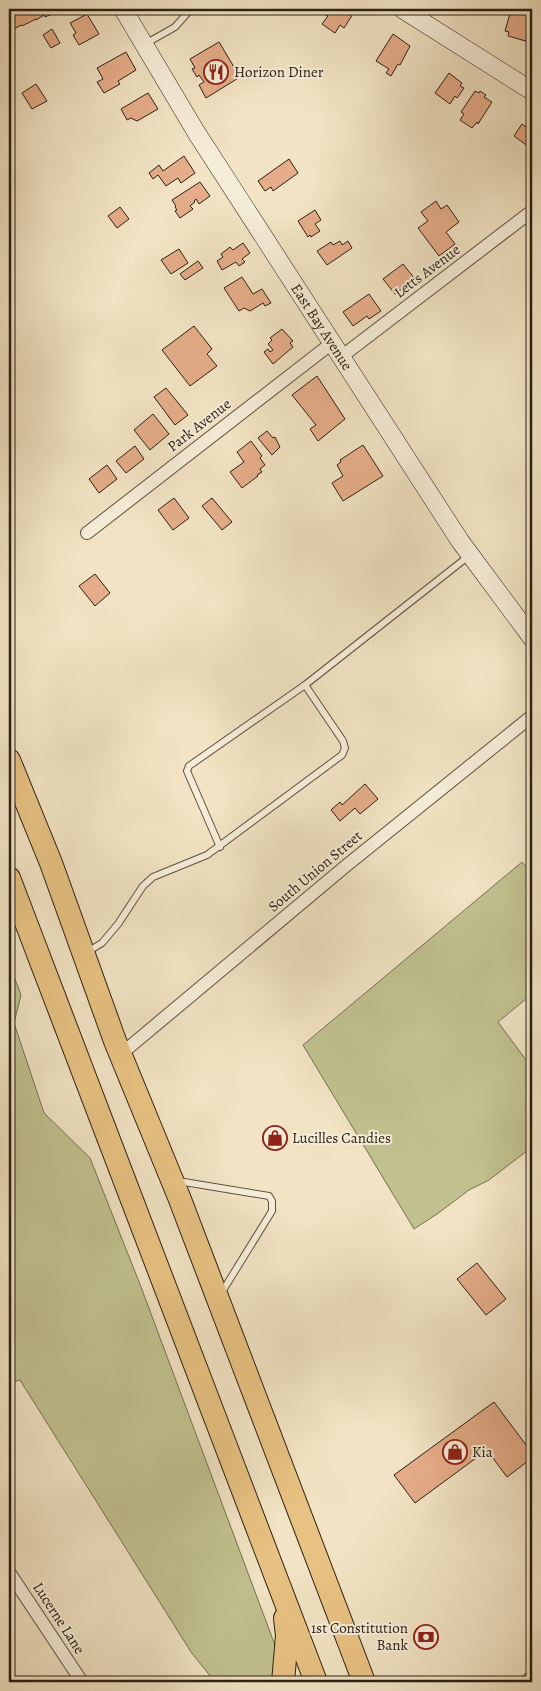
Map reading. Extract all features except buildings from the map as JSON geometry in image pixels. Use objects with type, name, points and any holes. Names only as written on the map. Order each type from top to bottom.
[{"type":"highway","points":[[9,760],[121,1054],[173,1180],[364,1682]]},
{"type":"highway","points":[[9,878],[316,1682]]},
{"type":"highway","points":[[283,1682],[287,1636],[284,1602]]},
{"type":"street","name":"East Bay Avenue","points":[[123,9],[196,132],[336,350],[470,555],[532,638]]},
{"type":"street","points":[[402,9],[532,91]]},
{"type":"street","name":"Letts Avenue","points":[[336,350],[532,211]]},
{"type":"street","name":"Park Avenue","points":[[87,533],[336,350]]},
{"type":"street","name":"South Union Street","points":[[121,1054],[532,716]]},
{"type":"street","name":"Lucerne Lane","points":[[9,1572],[82,1682]]},
{"type":"lane","points":[[144,45],[175,27],[191,9]]},
{"type":"lane","points":[[220,847],[187,771],[189,766],[305,685],[470,555]]},
{"type":"lane","points":[[84,954],[102,943],[118,924],[143,886],[153,876],[207,855],[220,847],[342,755],[343,741],[305,685]]},
{"type":"lane","points":[[173,1180],[268,1196],[272,1201],[272,1211],[217,1299]]},
{"type":"green space","points":[[522,862],[532,874],[532,994],[498,1022],[532,1068],[532,1147],[489,1180],[469,1190],[414,1229],[303,1045]]},
{"type":"green space","points":[[9,963],[21,995],[14,1023],[44,1113],[90,1158],[141,1287],[282,1664],[274,1682],[215,1682],[191,1652],[20,1380],[9,1383]]},
{"type":"place","name":"Horizon Diner","points":[[216,72]]},
{"type":"place","name":"Lucilles Candies","points":[[275,1138]]},
{"type":"place","name":"Kia","points":[[455,1452]]},
{"type":"place","name":"1st Constitution Bank","points":[[426,1637]]}]
